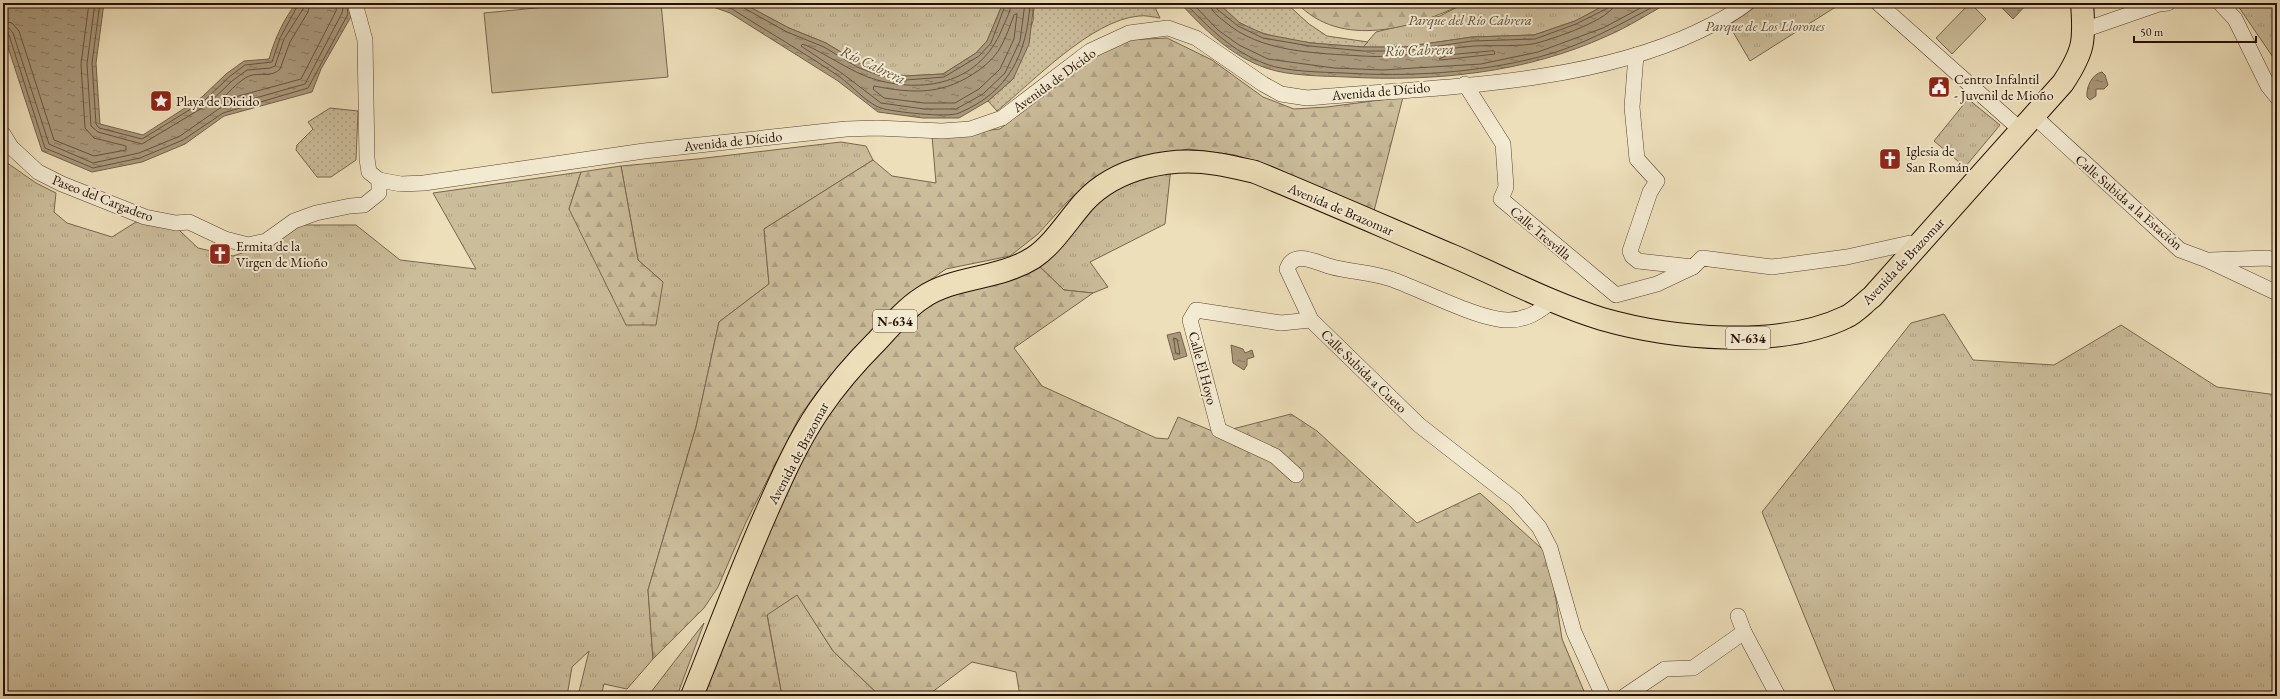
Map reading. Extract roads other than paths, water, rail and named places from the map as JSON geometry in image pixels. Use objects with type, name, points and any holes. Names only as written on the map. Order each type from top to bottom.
[{"type":"highway","name":"Avenida de Brazomar","points":[[692,696],[752,546],[782,477],[817,412],[844,376],[891,325],[922,297],[945,286],[1010,270],[1034,257],[1062,229],[1086,201],[1107,182],[1138,169],[1172,162],[1216,163],[1255,172],[1552,301],[1603,319],[1651,330],[1723,338],[1771,338],[1811,331],[1848,317],[1872,297],[2063,83],[2078,60],[2084,39],[2082,3]]},
{"type":"street","name":"Avenida de Dícido","points":[[379,180],[401,184],[424,183],[644,151],[846,129],[877,128],[942,131],[970,128],[1002,118],[1090,51],[1129,33],[1168,28],[1196,38],[1263,84],[1281,94],[1307,98],[1538,77],[1636,55],[1680,40],[1712,25],[1747,3]]},
{"type":"street","name":"Calle Subida a la Estación","points":[[1878,3],[2028,124],[2180,250],[2207,260],[2277,293]]},
{"type":"street","points":[[2084,30],[2159,4],[2168,3]]},
{"type":"street","points":[[2220,3],[2234,19],[2268,86],[2277,97]]},
{"type":"street","points":[[357,9],[365,40],[367,159],[369,172],[379,180]]},
{"type":"street","points":[[1636,55],[1632,107],[1637,159],[1657,181],[1650,192],[1630,250],[1632,256],[1638,261],[1693,267]]},
{"type":"street","name":"Calle Tresvilla","points":[[1464,84],[1503,144],[1506,187],[1501,199],[1616,295],[1657,284],[1693,267],[1702,258],[1772,267],[1847,257],[1910,243],[1916,248]]},
{"type":"street","name":"Paseo del Cargadero","points":[[3,134],[11,147],[38,172],[62,184],[145,217],[176,224],[189,222],[226,239],[248,245],[266,241],[294,221],[316,213],[350,206],[364,206],[379,193],[379,180]]},
{"type":"street","name":"Calle Subida a Cueto","points":[[1552,301],[1539,312],[1522,319],[1507,320],[1489,317],[1390,278],[1332,267],[1302,258],[1295,259],[1290,262],[1287,269],[1311,320],[1419,425],[1514,500],[1538,527],[1550,548],[1574,632],[1603,696]]},
{"type":"street","points":[[2207,260],[2267,258],[2277,260]]},
{"type":"street","name":"Calle El Hoyo","points":[[1296,475],[1275,456],[1219,430],[1190,320],[1191,314],[1196,310],[1281,323],[1311,320]]},
{"type":"street","points":[[1738,616],[1744,632],[1778,696]]},
{"type":"street","points":[[1625,696],[1665,669],[1693,668],[1744,632]]},
{"type":"water","points":[[3,3],[104,3],[96,63],[100,124],[143,135],[202,97],[226,74],[244,61],[269,59],[280,30],[296,3],[355,3],[352,15],[321,69],[312,92],[224,116],[185,144],[142,162],[92,172],[42,151],[3,32]]},
{"type":"water","points":[[487,3],[561,3],[522,8]]},
{"type":"water","points":[[702,3],[742,3],[789,28],[826,43],[859,63],[879,71],[905,76],[943,74],[976,53],[987,41],[1003,3],[1034,3],[1029,44],[1013,79],[988,101],[959,118],[923,118],[878,112],[838,81],[730,13]]},
{"type":"water","name":"Río Cabrera","points":[[1180,3],[1218,3],[1240,23],[1264,34],[1311,43],[1363,47],[1404,47],[1472,37],[1534,35],[1575,21],[1609,3],[1668,3],[1630,25],[1607,36],[1576,49],[1544,59],[1512,67],[1446,76],[1380,78],[1306,75],[1285,73],[1266,68],[1253,63],[1219,41]]},
{"type":"water","points":[[2004,3],[2028,3],[2013,19],[2001,7]]},
{"type":"water","points":[[2102,72],[2105,75],[2108,85],[2104,89],[2096,89],[2096,96],[2090,100],[2087,97],[2087,93],[2090,82],[2095,75]]},
{"type":"water","points":[[1180,332],[1187,356],[1174,360],[1167,335]]},
{"type":"water","points":[[1231,345],[1243,349],[1245,353],[1252,350],[1254,357],[1247,359],[1247,365],[1244,370],[1233,363]]},
{"type":"place","name":"Centro Infalntil - Juvenil de Mioño","points":[[1939,87]]},
{"type":"place","name":"Playa de Dicido","points":[[161,101]]},
{"type":"place","name":"Iglesia de San Román","points":[[1890,159]]},
{"type":"place","name":"Ermita de la Virgen de Mioño","points":[[220,254]]},
{"type":"park label","name":"Parque del Río Cabrera","points":[[1470,20]]},
{"type":"park label","name":"Parque de Los Llorones","points":[[1765,26]]}]
